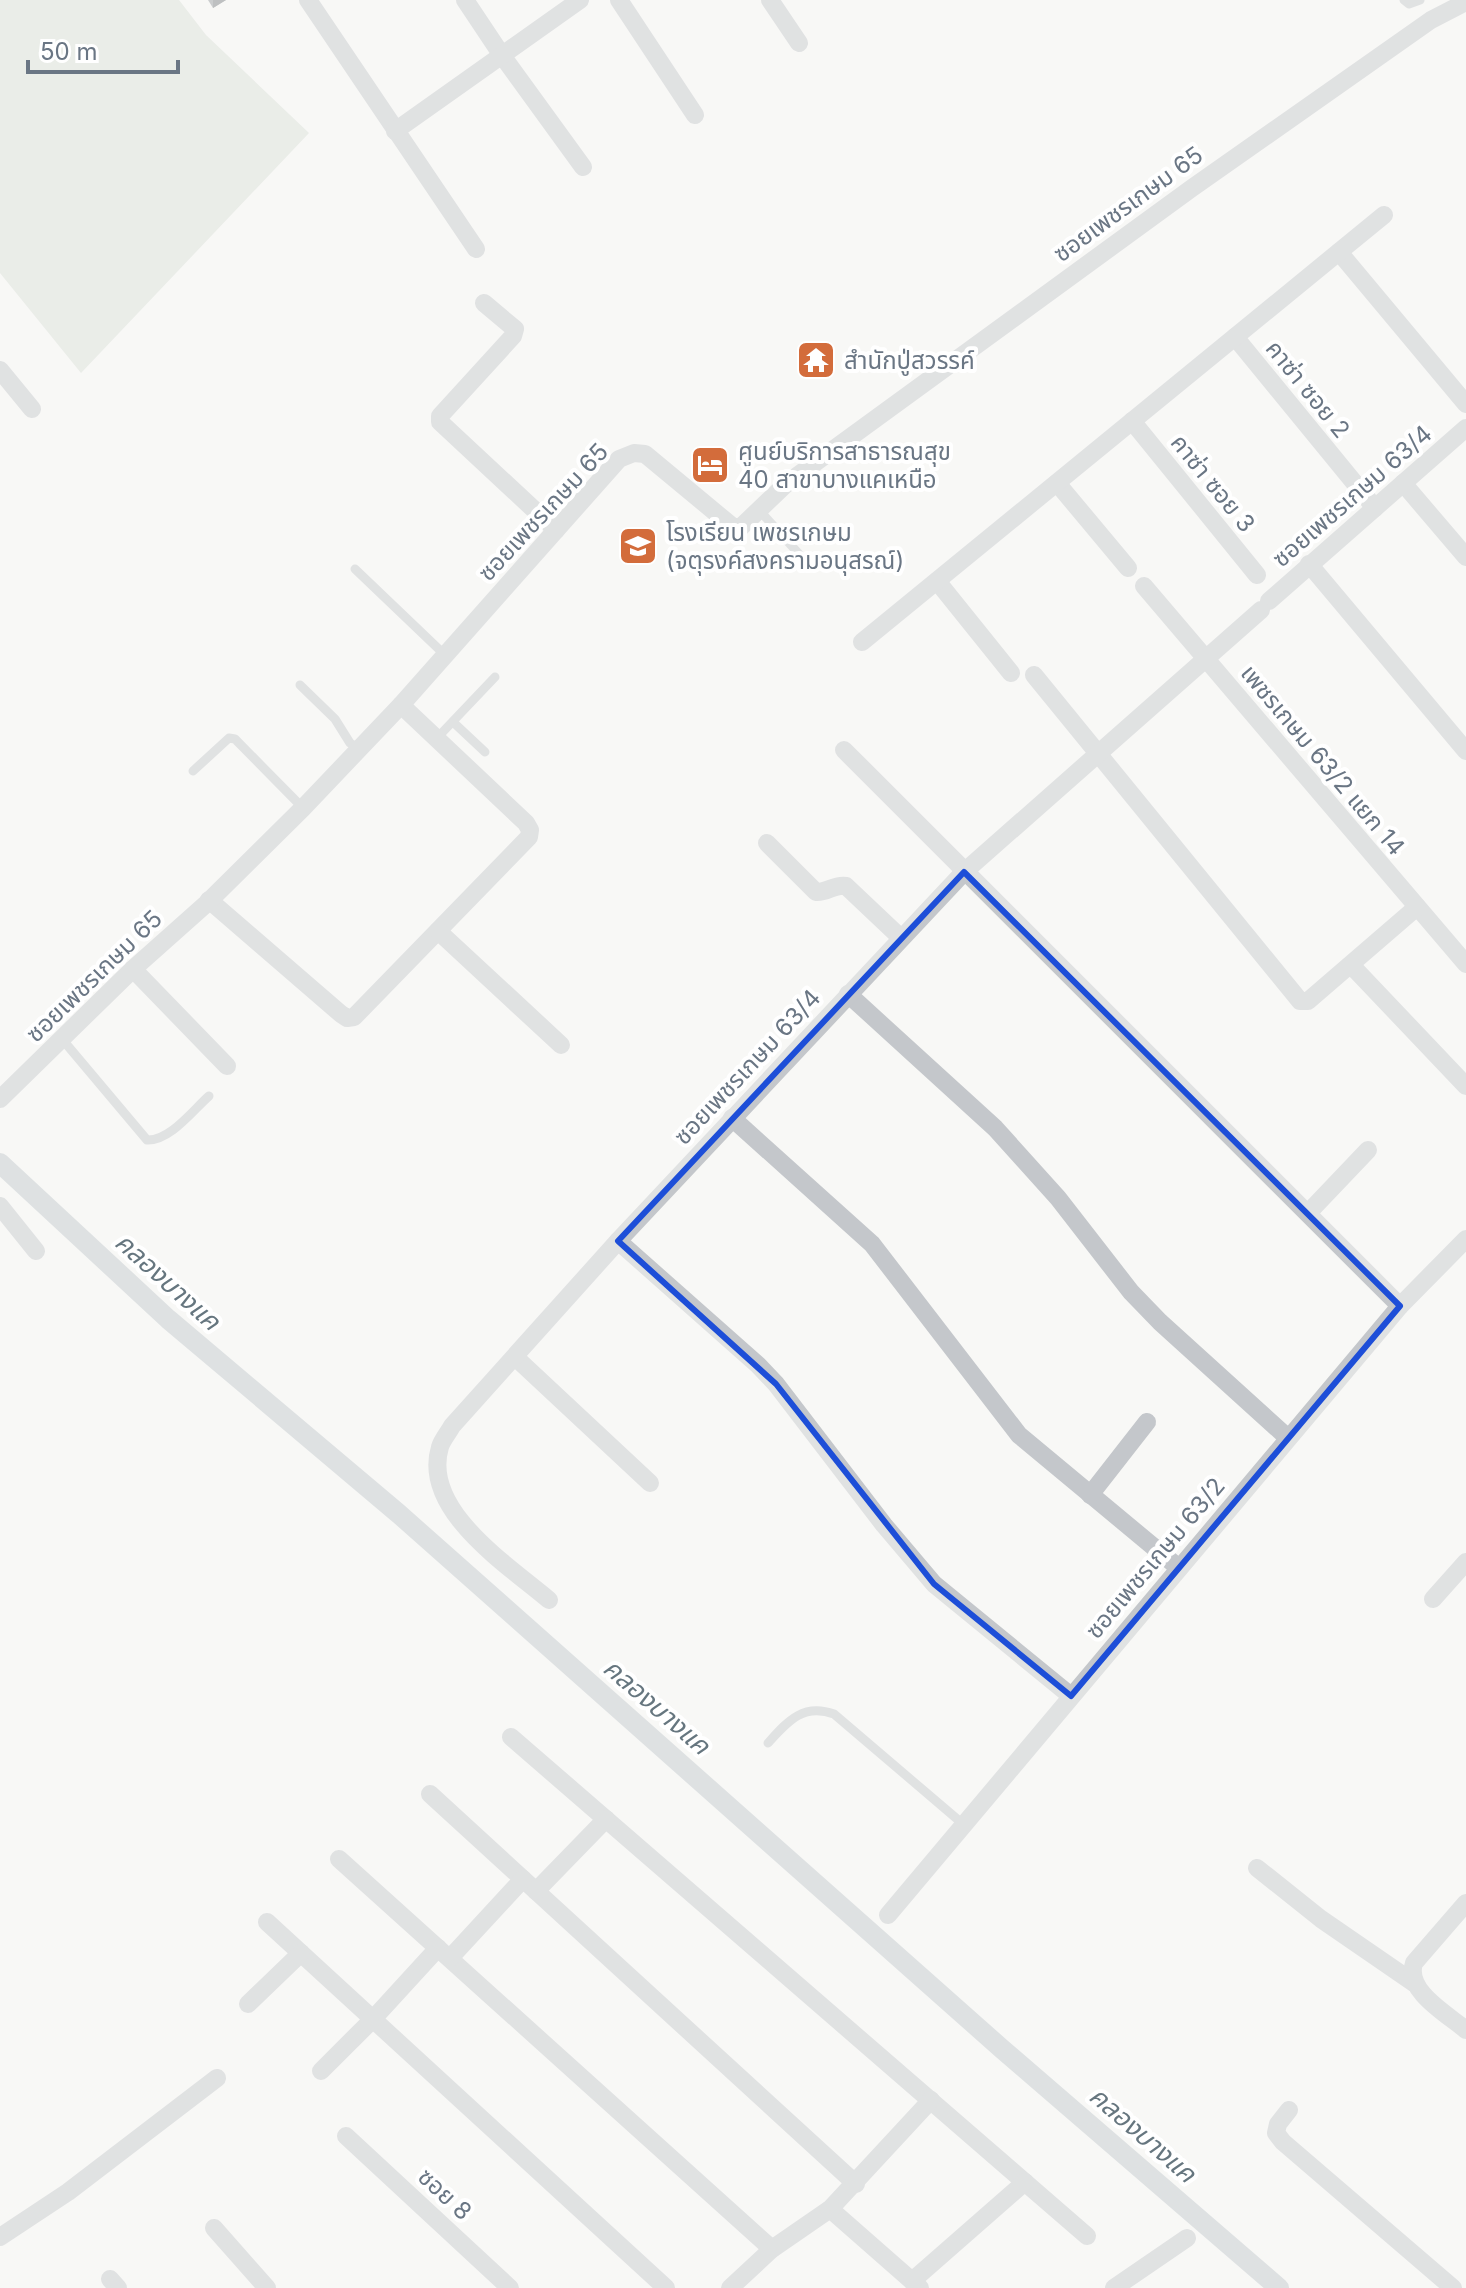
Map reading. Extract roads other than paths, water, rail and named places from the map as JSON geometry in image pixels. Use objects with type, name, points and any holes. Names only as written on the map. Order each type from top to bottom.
[{"type":"street","points":[[308,0],[476,249]]},
{"type":"street","points":[[465,0],[583,167]]},
{"type":"street","points":[[395,131],[580,0]]},
{"type":"street","points":[[619,0],[695,115]]},
{"type":"street","points":[[770,0],[799,43]]},
{"type":"street","name":"ซอยเพชรเกษม 65","points":[[0,1099],[303,808],[401,705],[619,459],[634,453],[645,454],[733,527],[741,527],[786,484],[1243,151],[1431,20],[1466,2]]},
{"type":"street","points":[[862,642],[1384,215]]},
{"type":"street","points":[[1339,252],[1466,404]]},
{"type":"street","points":[[484,303],[515,329],[513,336],[440,416],[440,422],[556,530]]},
{"type":"street","name":"คาซ่า ซอย 2","points":[[1235,337],[1375,508]]},
{"type":"street","points":[[0,370],[32,409]]},
{"type":"street","name":"คาซ่า ซอย 3","points":[[1132,421],[1257,575]]},
{"type":"street","name":"ซอยเพชรเกษม 63/4","points":[[549,1600],[464,1527],[449,1506],[437,1476],[440,1447],[452,1426],[618,1241],[964,872],[1466,428]]},
{"type":"street","points":[[1057,483],[1128,568]]},
{"type":"street","points":[[1403,483],[1466,557]]},
{"type":"street","points":[[1309,564],[1466,751]]},
{"type":"street","points":[[937,581],[1011,673]]},
{"type":"street","name":"เพชรเกษม 63/2 แยก 14","points":[[1144,586],[1466,964]]},
{"type":"street","points":[[1034,675],[1300,1001],[1308,1001],[1417,907]]},
{"type":"street","points":[[209,900],[347,1018],[354,1017],[529,837],[530,830],[526,823],[401,705]]},
{"type":"street","points":[[844,750],[1400,1306]]},
{"type":"street","points":[[767,843],[816,892],[838,885],[846,886],[901,938]]},
{"type":"street","points":[[438,931],[561,1045]]},
{"type":"street","points":[[1351,965],[1466,1086]]},
{"type":"street","points":[[133,969],[227,1066]]},
{"type":"street","points":[[848,994],[995,1128],[1058,1198],[1131,1292],[1288,1438]]},
{"type":"street","points":[[732,1118],[872,1244],[1019,1435],[1179,1568]]},
{"type":"street","points":[[1308,1213],[1368,1150]]},
{"type":"street","points":[[0,1206],[36,1251]]},
{"type":"street","name":"ซอยเพชรเกษม 63/2","points":[[888,1915],[1400,1306],[1466,1239]]},
{"type":"street","points":[[618,1241],[776,1384],[934,1584],[1071,1696]]},
{"type":"street","points":[[515,1357],[650,1483]]},
{"type":"street","points":[[1090,1495],[1147,1422]]},
{"type":"street","points":[[1433,1599],[1466,1562]]},
{"type":"street","points":[[511,1737],[1087,2236]]},
{"type":"street","points":[[430,1794],[856,2184]]},
{"type":"street","points":[[321,2071],[444,1953],[606,1819]]},
{"type":"street","points":[[339,1859],[772,2249]]},
{"type":"street","points":[[1257,1868],[1321,1919],[1414,1983],[1466,2030]]},
{"type":"street","points":[[1414,1983],[1411,1973],[1414,1963],[1466,1903]]},
{"type":"street","points":[[267,1922],[666,2288]]},
{"type":"street","points":[[248,2004],[301,1953]]},
{"type":"street","points":[[0,2237],[68,2192],[217,2078]]},
{"type":"street","points":[[730,2288],[772,2249],[830,2209],[931,2100]]},
{"type":"street","points":[[1289,2110],[1278,2124],[1276,2133],[1283,2142],[1453,2288]]},
{"type":"street","name":"ซอย 8","points":[[346,2136],[510,2288]]},
{"type":"street","points":[[830,2209],[916,2284],[1025,2182]]},
{"type":"street","points":[[214,2228],[267,2288]]},
{"type":"street","points":[[1114,2288],[1187,2238]]},
{"type":"street","points":[[750,2271],[760,2288]]},
{"type":"lane","points":[[1404,0],[1409,4],[1420,0]]},
{"type":"lane","points":[[759,510],[810,566]]},
{"type":"lane","points":[[355,569],[446,655]]},
{"type":"lane","points":[[437,738],[495,677]]},
{"type":"lane","points":[[300,685],[335,719],[350,743],[358,748]]},
{"type":"lane","points":[[453,722],[485,752]]},
{"type":"lane","points":[[193,771],[229,738],[235,739],[303,808]]},
{"type":"lane","points":[[62,1039],[147,1140],[167,1134],[209,1096]]},
{"type":"lane","points":[[768,1743],[789,1719],[804,1711],[834,1714],[963,1824]]},
{"type":"waterway","name":"คลองบางแค","points":[[0,1163],[168,1319],[399,1514],[1002,2049],[1279,2288]]},
{"type":"place","name":"สำนักปู่สวรรค์","points":[[816,360]]},
{"type":"place","name":"ศูนย์บริการสาธารณสุข 40 สาขาบางแคเหนือ","points":[[710,465]]},
{"type":"place","name":"โรงเรียน เพชรเกษม (จตุรงค์สงครามอนุสรณ์)","points":[[638,546]]}]
